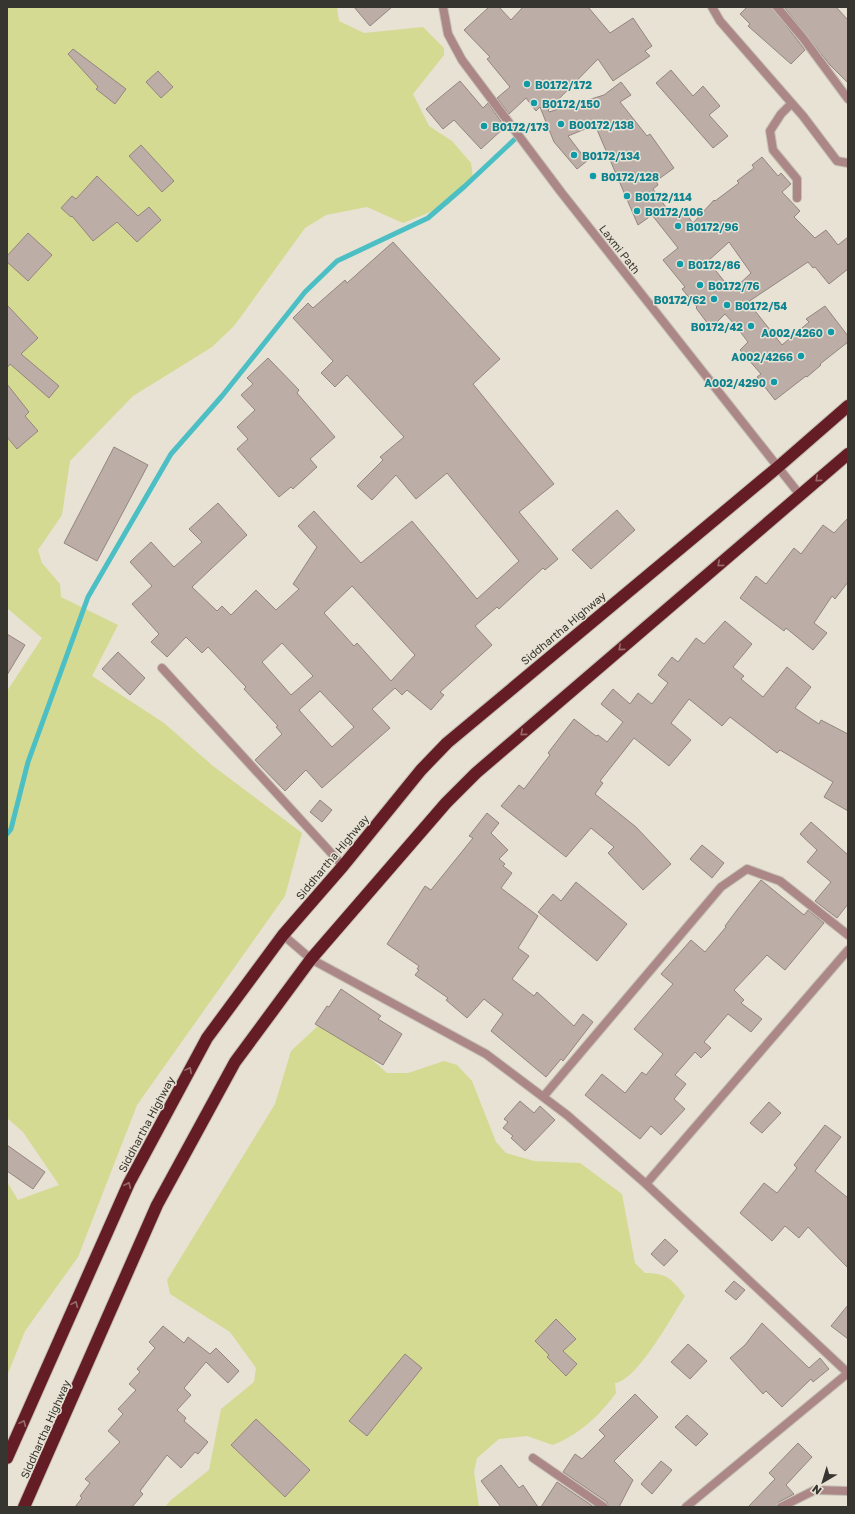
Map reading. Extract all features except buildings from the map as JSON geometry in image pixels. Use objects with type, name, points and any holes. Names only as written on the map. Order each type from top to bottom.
[{"type":"highway","name":"Siddhartha Highway","points":[[7,1458],[129,1183],[207,1038],[283,935],[343,866],[421,770],[447,743],[778,467],[848,406]]},
{"type":"highway","name":"Siddhartha Highway","points":[[24,1507],[157,1205],[235,1062],[311,959],[446,803],[476,773],[847,456]]},
{"type":"street","name":"Laxmi Path","points":[[443,7],[448,34],[462,60],[561,192],[800,495]]},
{"type":"street","points":[[712,7],[720,21],[803,116],[837,161],[848,163]]},
{"type":"street","points":[[777,7],[804,38],[848,99]]},
{"type":"street","points":[[791,104],[781,114],[770,131],[773,150],[797,179],[798,198]]},
{"type":"street","points":[[162,668],[343,866]]},
{"type":"street","points":[[543,1097],[721,887],[747,869],[780,881],[848,935]]},
{"type":"street","points":[[283,935],[311,959],[486,1054],[567,1115],[646,1184],[848,1373],[686,1507]]},
{"type":"street","points":[[646,1184],[848,950]]},
{"type":"street","points":[[534,1458],[604,1507]]},
{"type":"street","points":[[781,1507],[815,1490],[848,1491]]},
{"type":"green space","points":[[7,7],[337,7],[339,21],[364,33],[423,27],[444,48],[444,55],[413,94],[429,126],[452,141],[471,163],[473,178],[448,205],[403,223],[367,207],[326,215],[305,228],[234,326],[212,347],[133,396],[70,461],[62,515],[38,550],[42,563],[60,584],[61,597],[118,625],[92,676],[164,723],[213,766],[302,833],[285,896],[137,1105],[78,1257],[25,1331],[7,1376],[7,1182],[18,1200],[59,1185],[23,1132],[7,1118],[7,691],[42,638],[7,608]]},
{"type":"green space","points":[[321,1023],[341,1032],[387,1073],[408,1073],[444,1061],[457,1065],[472,1081],[496,1142],[506,1153],[534,1161],[580,1163],[622,1194],[635,1263],[645,1273],[659,1274],[668,1278],[685,1296],[663,1332],[643,1360],[624,1380],[615,1383],[616,1393],[596,1417],[588,1424],[563,1441],[553,1445],[527,1436],[499,1439],[477,1458],[474,1472],[479,1507],[165,1507],[171,1500],[209,1470],[221,1409],[254,1382],[256,1368],[230,1332],[170,1294],[167,1280],[275,1104],[291,1051]]},
{"type":"waterway","points":[[7,834],[11,829],[28,762],[88,597],[171,454],[222,396],[305,292],[337,261],[428,218],[465,186],[516,138]]},
{"type":"place","name":"B0172/172","points":[[527,84]]},
{"type":"place","name":"B0172/150","points":[[534,103]]},
{"type":"place","name":"B00172/138","points":[[561,124]]},
{"type":"place","name":"B0172/173","points":[[484,126]]},
{"type":"place","name":"B0172/134","points":[[574,155]]},
{"type":"place","name":"B0172/128","points":[[593,176]]},
{"type":"place","name":"B0172/114","points":[[627,196]]},
{"type":"place","name":"B0172/106","points":[[637,211]]},
{"type":"place","name":"B0172/96","points":[[678,226]]},
{"type":"place","name":"B0172/86","points":[[680,264]]},
{"type":"place","name":"B0172/76","points":[[700,285]]},
{"type":"place","name":"B0172/62","points":[[714,299]]},
{"type":"place","name":"B0172/54","points":[[727,305]]},
{"type":"place","name":"B0172/42","points":[[751,326]]},
{"type":"place","name":"A002/4260","points":[[831,332]]},
{"type":"place","name":"A002/4266","points":[[801,356]]},
{"type":"place","name":"A002/4290","points":[[774,382]]}]
